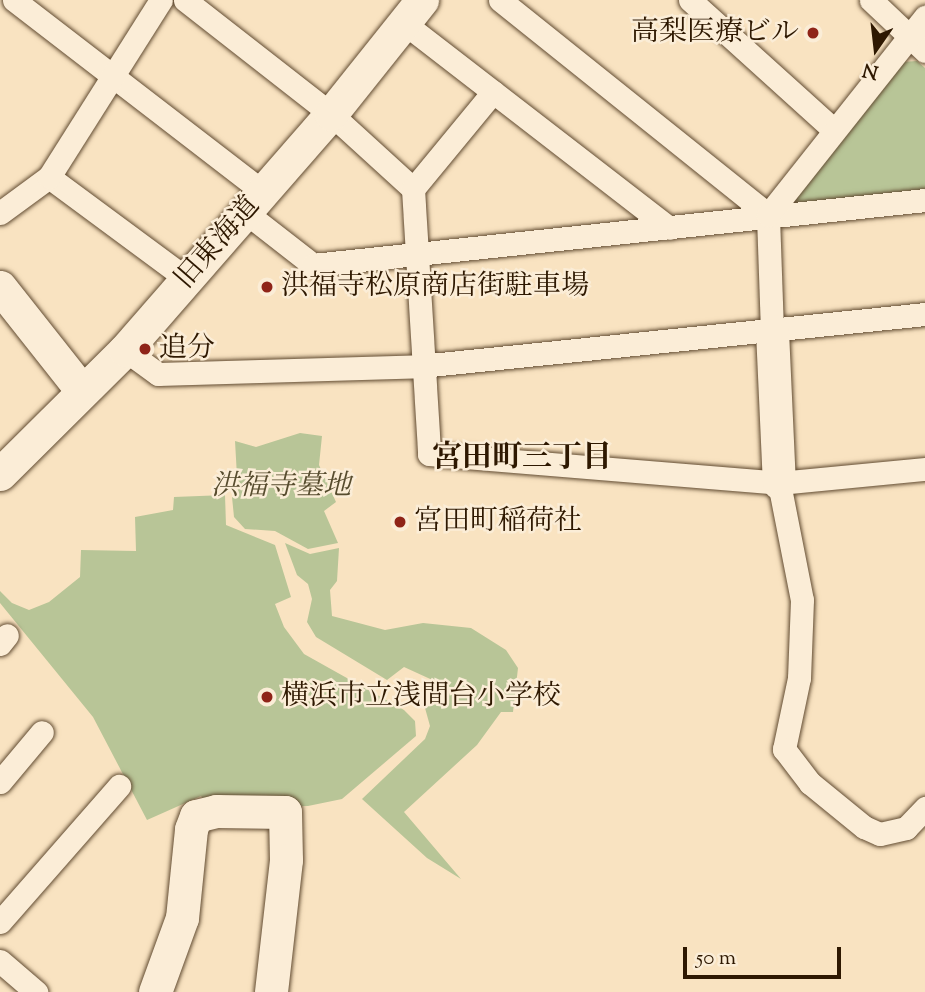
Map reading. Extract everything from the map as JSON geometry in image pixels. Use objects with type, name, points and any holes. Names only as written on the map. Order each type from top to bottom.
[{"type":"street","points":[[14,0],[113,77],[254,202],[313,265],[925,200]]},
{"type":"street","points":[[0,213],[49,177],[161,0]]},
{"type":"street","points":[[185,0],[331,114],[413,189]]},
{"type":"street","points":[[500,0],[768,215]]},
{"type":"street","points":[[690,0],[833,129]]},
{"type":"street","points":[[871,0],[925,51]]},
{"type":"street","points":[[413,11],[493,92],[669,228]]},
{"type":"street","name":"旧東海道","points":[[0,474],[125,351],[331,114],[413,11]]},
{"type":"street","points":[[925,17],[833,129],[768,215],[779,483],[802,600],[799,678],[784,749],[810,783],[864,827],[880,834],[906,828],[925,808]]},
{"type":"street","points":[[493,92],[413,189],[414,255],[429,454],[779,483],[925,469]]},
{"type":"street","points":[[49,177],[187,279]]},
{"type":"street","points":[[0,287],[82,391]]},
{"type":"street","points":[[125,351],[158,374],[421,366],[925,314]]},
{"type":"street","points":[[0,782],[42,733]]},
{"type":"street","points":[[0,922],[119,786]]},
{"type":"street","points":[[155,992],[182,918],[196,817],[230,811],[285,812],[286,860],[271,992]]},
{"type":"street","points":[[0,961],[36,992]]},
{"type":"green space","points":[[917,61],[925,68],[925,194],[782,208],[902,62]]},
{"type":"green space","name":"洪福寺墓地","points":[[300,433],[322,436],[319,465],[336,502],[324,511],[338,543],[308,549],[275,531],[245,529],[234,517],[232,497],[238,494],[235,441],[256,447]]},
{"type":"green space","points":[[225,495],[226,525],[275,545],[291,597],[275,604],[284,627],[304,654],[404,710],[415,721],[416,736],[342,799],[308,806],[245,808],[204,800],[201,796],[147,820],[93,717],[0,603],[0,591],[12,603],[29,610],[49,602],[80,577],[81,550],[136,551],[135,517],[173,510],[174,497]]},
{"type":"green space","points":[[285,543],[310,554],[339,548],[337,581],[330,590],[332,616],[385,630],[423,623],[471,628],[506,650],[518,668],[513,712],[501,712],[477,745],[404,812],[461,879],[427,858],[362,799],[425,739],[430,726],[425,708],[439,683],[404,667],[387,680],[316,637],[307,622],[312,599],[308,584],[297,575]]},
{"type":"place","name":"高梨医療ビル","points":[[813,33]]},
{"type":"place","name":"洪福寺松原商店街駐車場","points":[[267,287]]},
{"type":"place","name":"追分","points":[[145,349]]},
{"type":"place","name":"宮田町稲荷社","points":[[400,522]]},
{"type":"place","name":"横浜市立浅間台小学校","points":[[267,697]]},
{"type":"district","name":"宮田町三丁目","points":[[522,459]]}]
